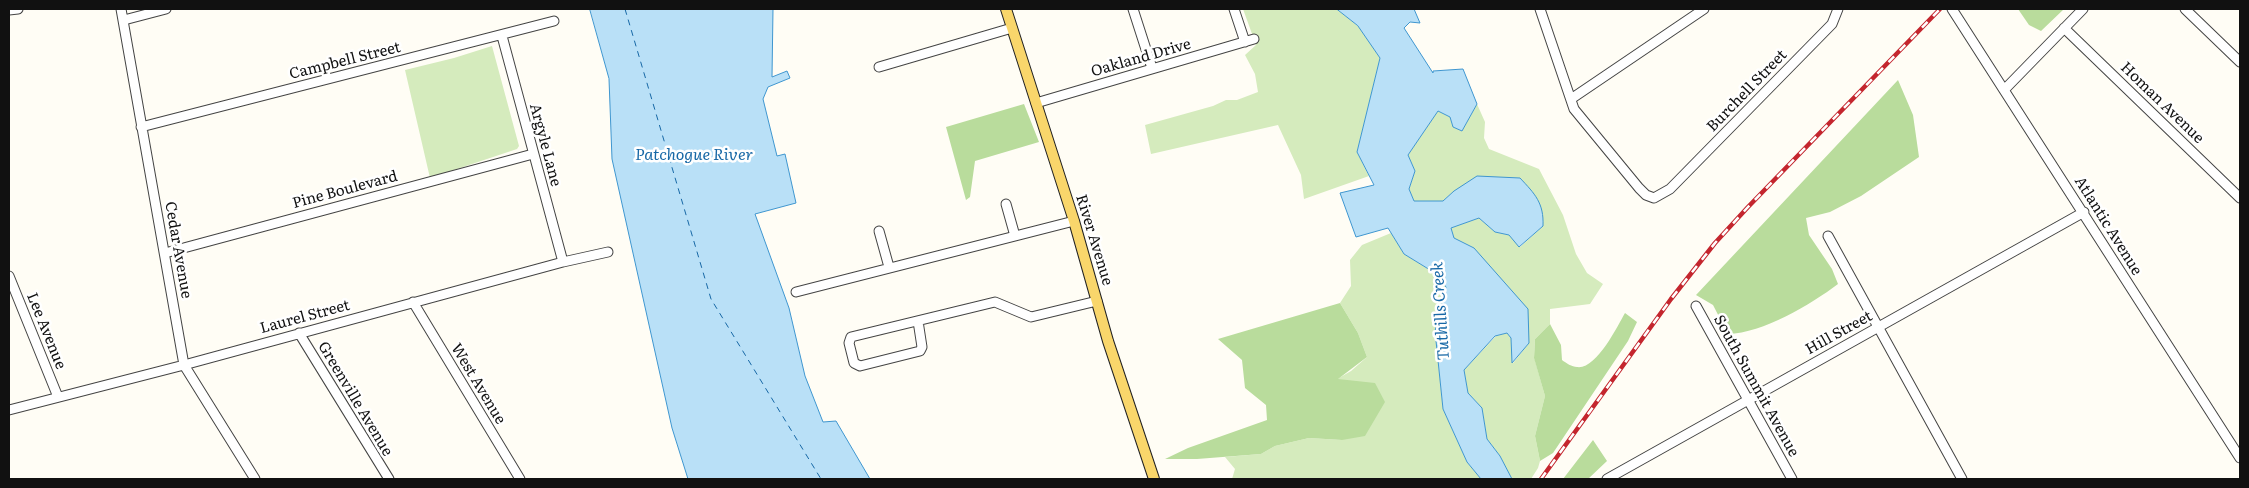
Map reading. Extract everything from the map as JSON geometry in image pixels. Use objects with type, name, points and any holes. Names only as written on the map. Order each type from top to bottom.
[{"type":"main road","name":"River Avenue","points":[[1006,9],[1154,479]]},
{"type":"street","points":[[9,10],[18,9]]},
{"type":"street","name":"Cedar Avenue","points":[[121,9],[184,365],[255,479]]},
{"type":"street","points":[[124,20],[166,9]]},
{"type":"street","points":[[1133,9],[1152,68]]},
{"type":"street","name":"Oakland Drive","points":[[1036,103],[1249,41],[1234,9]]},
{"type":"street","points":[[1540,9],[1571,98],[1704,9]]},
{"type":"street","name":"Burchell Street","points":[[1571,98],[1580,118],[1646,195],[1654,198],[1670,189],[1832,24],[1838,9]]},
{"type":"street","name":"Atlantic Avenue","points":[[1952,9],[2084,212],[2240,458]]},
{"type":"street","points":[[2005,89],[2083,9]]},
{"type":"street","points":[[2185,9],[2240,62]]},
{"type":"street","name":"Campbell Street","points":[[141,127],[502,36],[554,21]]},
{"type":"street","points":[[879,67],[1012,28]]},
{"type":"street","name":"Homan Avenue","points":[[2064,28],[2240,198]]},
{"type":"street","name":"Argyle Lane","points":[[502,36],[563,262]]},
{"type":"street","name":"Pine Boulevard","points":[[165,253],[533,154]]},
{"type":"street","points":[[1006,204],[1015,236]]},
{"type":"street","name":"Hill Street","points":[[1607,479],[2084,212]]},
{"type":"street","points":[[796,292],[1074,221]]},
{"type":"street","points":[[879,231],[889,268]]},
{"type":"street","points":[[1828,236],[1877,328],[1962,479]]},
{"type":"street","name":"Laurel Street","points":[[9,410],[184,365],[299,332],[563,262],[608,252]]},
{"type":"street","name":"Lee Avenue","points":[[9,276],[58,397]]},
{"type":"street","points":[[918,321],[922,347],[920,351],[860,366],[854,363],[849,343],[851,337],[995,302],[1031,317],[1097,301]]},
{"type":"street","name":"West Avenue","points":[[413,302],[520,479]]},
{"type":"street","name":"South Summit Avenue","points":[[1696,306],[1792,479]]},
{"type":"street","name":"Greenville Avenue","points":[[299,332],[389,479]]},
{"type":"green space","points":[[1243,9],[1337,9],[1359,27],[1380,58],[1357,152],[1369,176],[1304,199],[1301,175],[1278,125],[1151,154],[1145,125],[1213,106],[1226,100],[1237,100],[1258,92],[1255,74],[1245,55],[1256,45]]},
{"type":"green space","points":[[2018,9],[2064,9],[2041,31],[2029,25]]},
{"type":"green space","points":[[492,46],[519,146],[517,149],[430,178],[405,70]]},
{"type":"green space","points":[[1898,80],[1913,115],[1919,157],[1861,196],[1830,212],[1806,218],[1809,235],[1832,269],[1838,284],[1814,301],[1771,323],[1756,329],[1728,334],[1713,305],[1696,295]]},
{"type":"green space","points":[[1024,104],[1039,142],[975,161],[970,197],[966,200],[946,127]]},
{"type":"green space","points":[[1477,104],[1485,122],[1484,138],[1489,149],[1539,169],[1563,215],[1576,254],[1587,273],[1603,284],[1590,304],[1550,309],[1550,324],[1535,339],[1534,357],[1545,396],[1535,436],[1540,461],[1531,479],[1512,479],[1500,456],[1487,439],[1482,408],[1468,393],[1464,370],[1496,336],[1507,333],[1511,338],[1513,363],[1529,343],[1474,248],[1454,238],[1451,228],[1479,218],[1495,232],[1509,235],[1520,247],[1543,226],[1454,191],[1443,201],[1414,201],[1409,189],[1415,171],[1408,155],[1438,111],[1450,117],[1453,127],[1462,131]]},
{"type":"green space","points":[[1391,233],[1404,254],[1435,273],[1446,287],[1435,331],[1443,409],[1467,462],[1481,479],[1232,479],[1235,469],[1225,457],[1261,454],[1275,446],[1309,438],[1342,440],[1337,379],[1351,371],[1367,357],[1358,333],[1340,303],[1351,286],[1350,260],[1362,245]]},
{"type":"green space","points":[[1340,303],[1358,333],[1367,357],[1338,379],[1375,383],[1385,402],[1365,436],[1342,440],[1309,438],[1275,446],[1261,454],[1197,459],[1165,459],[1188,448],[1267,420],[1266,405],[1245,388],[1242,360],[1218,339]]},
{"type":"green space","points":[[1625,313],[1637,322],[1628,341],[1553,453],[1540,461],[1535,436],[1545,396],[1534,358],[1535,339],[1550,324],[1561,345],[1562,360],[1573,366],[1584,366],[1591,362],[1605,346]]},
{"type":"green space","points":[[1593,440],[1607,461],[1588,479],[1563,479]]},
{"type":"water","name":"Patchogue River","points":[[590,9],[773,9],[772,77],[787,71],[790,78],[768,87],[763,99],[777,156],[785,154],[796,203],[755,214],[789,308],[805,376],[823,422],[836,421],[870,479],[688,479],[672,428],[612,159],[609,79]]},
{"type":"water","name":"Tuthills Creek","points":[[1337,9],[1414,9],[1420,23],[1410,22],[1404,28],[1433,73],[1433,71],[1463,69],[1477,104],[1462,131],[1453,127],[1450,117],[1438,111],[1408,155],[1415,171],[1409,189],[1414,201],[1443,201],[1454,191],[1477,176],[1520,178],[1538,199],[1542,211],[1543,226],[1519,247],[1509,235],[1495,232],[1479,218],[1451,228],[1454,238],[1474,248],[1528,309],[1529,343],[1512,363],[1511,338],[1507,333],[1495,336],[1464,370],[1468,393],[1482,408],[1487,439],[1500,456],[1512,479],[1481,479],[1467,462],[1443,409],[1435,331],[1446,287],[1435,273],[1404,254],[1388,228],[1356,237],[1340,193],[1374,185],[1357,152],[1380,58],[1358,26]]},
{"type":"ferry route","points":[[625,9],[711,299],[821,479]]},
{"type":"railway","points":[[1541,479],[1671,299],[1715,243],[1940,9]]}]
